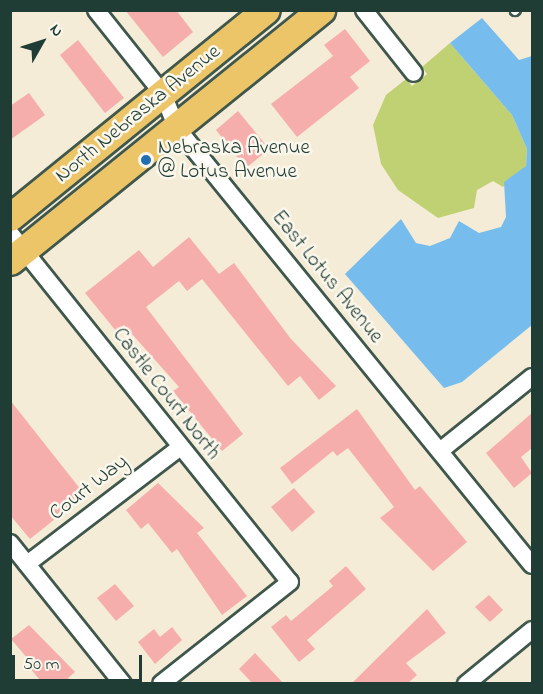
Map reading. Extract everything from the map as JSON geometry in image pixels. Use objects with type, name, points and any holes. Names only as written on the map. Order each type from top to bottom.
[{"type":"main road","name":"North Nebraska Avenue","points":[[10,217],[266,10]]},
{"type":"main road","name":"North Nebraska Avenue","points":[[15,248],[176,127],[321,10]]},
{"type":"street","name":"East Lotus Avenue","points":[[96,10],[163,94],[176,127],[532,565]]},
{"type":"street","points":[[364,10],[414,73]]},
{"type":"street","name":"Castle Court North","points":[[15,248],[290,582],[161,684]]},
{"type":"street","points":[[440,451],[532,377]]},
{"type":"street","name":"Court Way","points":[[27,564],[179,448]]},
{"type":"street","points":[[10,543],[123,684]]},
{"type":"street","points":[[466,684],[532,630]]},
{"type":"green space","points":[[450,43],[512,115],[527,149],[526,166],[503,187],[493,181],[477,190],[474,208],[438,218],[398,190],[381,164],[373,125],[386,95],[406,79],[412,86],[427,74],[422,67]]},
{"type":"water","points":[[482,18],[519,60],[532,56],[532,325],[462,382],[444,388],[345,274],[401,219],[416,243],[430,246],[450,238],[459,221],[479,233],[501,227],[506,217],[504,182],[526,166],[527,149],[512,115],[450,43]]},
{"type":"building","points":[[125,10],[176,10],[193,32],[163,57]]},
{"type":"building","points":[[345,29],[370,61],[350,77],[359,88],[297,137],[271,104],[333,56],[324,45]]},
{"type":"building","points":[[78,40],[124,98],[105,113],[60,55]]},
{"type":"building","points":[[29,93],[45,115],[10,140],[10,106]]},
{"type":"building","points":[[238,111],[269,149],[246,168],[216,130]]},
{"type":"building","points":[[189,237],[219,274],[234,263],[291,339],[336,386],[319,400],[300,376],[288,386],[202,279],[187,291],[179,281],[146,307],[243,434],[222,451],[173,391],[179,387],[124,325],[116,331],[85,293],[139,250],[153,267]]},
{"type":"building","points":[[10,400],[85,495],[30,539],[10,515]]},
{"type":"building","points":[[357,409],[415,490],[420,486],[467,542],[433,571],[380,518],[394,507],[348,448],[337,456],[333,451],[292,484],[280,468]]},
{"type":"building","points":[[532,413],[532,448],[521,457],[532,473],[514,488],[486,453]]},
{"type":"building","points":[[158,483],[204,528],[197,533],[247,596],[222,615],[177,549],[172,553],[148,523],[141,529],[126,510]]},
{"type":"building","points":[[294,488],[315,512],[292,532],[271,507]]},
{"type":"building","points":[[346,566],[366,589],[307,640],[315,649],[299,662],[271,627],[286,615],[291,621],[333,586],[329,581]]},
{"type":"building","points":[[115,584],[134,606],[116,621],[97,598]]},
{"type":"building","points":[[489,595],[503,610],[490,622],[475,607]]},
{"type":"building","points":[[427,609],[446,633],[406,663],[417,675],[407,684],[351,684]]},
{"type":"building","points":[[29,625],[75,672],[68,678],[74,684],[43,684],[30,668],[33,665],[11,639]]},
{"type":"building","points":[[172,627],[182,640],[155,664],[138,642],[154,629],[160,637]]},
{"type":"building","points":[[255,653],[284,684],[253,684],[239,669]]},
{"type":"place","name":"Nebraska Avenue @ Lotus Avenue","points":[[146,160]]}]
